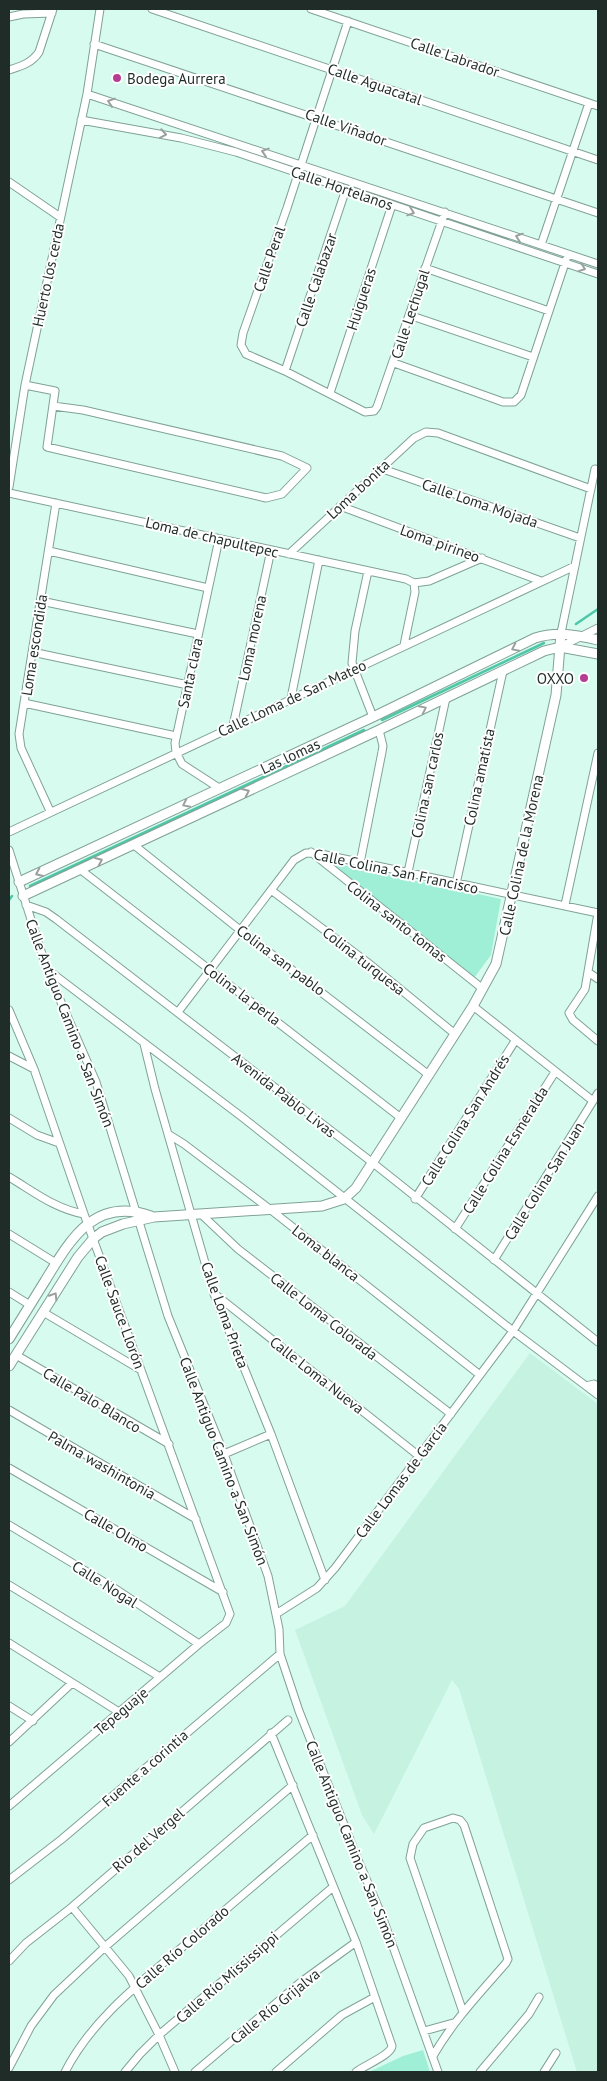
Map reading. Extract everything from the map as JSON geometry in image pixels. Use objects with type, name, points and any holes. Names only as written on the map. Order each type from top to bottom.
[{"type":"street","name":"Huerto los cerda","points":[[9,487],[25,386],[87,94],[100,9]]},
{"type":"street","name":"Calle Aguacatal","points":[[152,9],[598,160]]},
{"type":"street","name":"Calle Labrador","points":[[311,9],[598,106]]},
{"type":"street","points":[[9,17],[52,11],[39,52],[30,62],[9,70]]},
{"type":"street","name":"Calle Peral","points":[[285,371],[252,357],[243,350],[241,345],[243,333],[299,173],[348,21]]},
{"type":"street","name":"Calle Viñador","points":[[94,44],[598,213]]},
{"type":"street","name":"Calle Hortelanos","points":[[87,94],[598,264]]},
{"type":"street","points":[[542,245],[589,103]]},
{"type":"street","name":"Calle Hortelanos","points":[[81,120],[205,143],[598,274]]},
{"type":"street","points":[[9,182],[60,217]]},
{"type":"street","name":"Calle Calabazar","points":[[285,371],[346,189]]},
{"type":"street","name":"Huigueras","points":[[330,394],[392,205]]},
{"type":"street","name":"Calle Lechugal","points":[[330,394],[365,412],[370,412],[377,407],[394,363],[445,212]]},
{"type":"street","points":[[394,363],[503,402],[509,403],[518,399],[568,254]]},
{"type":"street","points":[[425,268],[548,311]]},
{"type":"street","points":[[410,315],[533,357]]},
{"type":"street","points":[[285,371],[330,394]]},
{"type":"street","points":[[25,386],[55,391],[47,447],[266,498],[282,494],[307,468],[282,456],[83,410],[53,406]]},
{"type":"street","name":"Loma bonita","points":[[289,554],[419,434],[432,432],[591,489]]},
{"type":"street","name":"Calle Loma Mojada","points":[[380,468],[580,538]]},
{"type":"street","name":"Calle Colina de la Morena","points":[[344,1199],[356,1188],[373,1164],[483,990],[496,964],[556,695],[561,633],[595,469]]},
{"type":"street","name":"Loma de chapultepec","points":[[9,493],[406,578],[414,583]]},
{"type":"street","name":"Loma escondida","points":[[50,811],[20,748],[19,734],[56,503]]},
{"type":"street","name":"Loma pirineo","points":[[340,506],[541,580]]},
{"type":"street","name":"Santa clara","points":[[176,752],[176,736],[219,539]]},
{"type":"street","name":"Loma morena","points":[[233,726],[271,550]]},
{"type":"street","points":[[49,551],[208,588]]},
{"type":"street","points":[[404,645],[415,592],[414,583],[429,581],[482,558]]},
{"type":"street","points":[[291,698],[319,560]]},
{"type":"street","name":"Calle Loma de San Mateo","points":[[9,832],[541,580],[575,566]]},
{"type":"street","points":[[368,571],[353,645],[354,670],[373,717]]},
{"type":"street","points":[[41,601],[198,634]]},
{"type":"street","points":[[560,647],[598,628]]},
{"type":"street","name":"Las lomas","points":[[19,882],[373,717],[535,638],[561,633],[598,640]]},
{"type":"street","points":[[560,647],[598,654]]},
{"type":"street","name":"Las lomas","points":[[24,900],[134,845],[544,651],[560,647]]},
{"type":"street","points":[[32,652],[188,685]]},
{"type":"street","name":"Colina amatista","points":[[456,884],[503,671]]},
{"type":"street","name":"Colina san carlos","points":[[408,872],[446,698]]},
{"type":"street","points":[[24,703],[176,736]]},
{"type":"street","points":[[360,863],[383,746],[379,730]]},
{"type":"street","points":[[176,752],[182,764],[219,788]]},
{"type":"street","points":[[565,905],[598,754]]},
{"type":"street","name":"Colina san pablo","points":[[134,845],[240,930],[428,1075]]},
{"type":"street","name":"Calle Antiguo Camino a San Simón","points":[[9,850],[48,970],[92,1074],[168,1316],[224,1454],[268,1576],[276,1614],[280,1654],[310,1739],[386,1925],[438,2072]]},
{"type":"street","name":"Calle Colina San Francisco","points":[[178,1012],[294,860],[300,855],[312,852],[598,913]]},
{"type":"street","name":"Colina santo tomas","points":[[312,852],[483,990]]},
{"type":"street","name":"Colina la perla","points":[[82,870],[402,1118]]},
{"type":"street","name":"Colina turquesa","points":[[271,890],[367,962],[455,1034]]},
{"type":"street","name":"Avenida Pablo Livas","points":[[24,900],[56,919],[178,1012],[373,1164],[557,1312],[598,1342]]},
{"type":"street","points":[[598,913],[585,989],[571,1009],[570,1015],[573,1020],[598,1041]]},
{"type":"street","points":[[589,964],[598,966]]},
{"type":"street","points":[[48,970],[242,1117],[513,1332],[598,1395]]},
{"type":"street","points":[[588,972],[598,979]]},
{"type":"street","points":[[473,1006],[593,1101]]},
{"type":"street","name":"Calle Sauce Llorón","points":[[9,1010],[34,1069],[85,1219],[94,1238],[230,1614]]},
{"type":"street","name":"Calle Colina San Andrés","points":[[415,1198],[515,1041]]},
{"type":"street","name":"Calle Loma Prieta","points":[[144,1044],[154,1090],[214,1294],[271,1434],[325,1580]]},
{"type":"street","points":[[9,1056],[34,1069]]},
{"type":"street","name":"Calle Colina Esmeralda","points":[[455,1229],[555,1072]]},
{"type":"street","name":"Calle Colina San Juan","points":[[494,1260],[598,1093]]},
{"type":"street","points":[[9,1118],[37,1134],[59,1143]]},
{"type":"street","name":"Loma blanca","points":[[168,1134],[271,1210],[480,1375]]},
{"type":"street","points":[[9,1176],[55,1205],[85,1219],[113,1213],[154,1217],[271,1210],[322,1206],[344,1199]]},
{"type":"street","name":"Calle Lomas de García","points":[[276,1614],[307,1595],[325,1580],[513,1332],[598,1196]]},
{"type":"street","name":"Calle Loma Colorada","points":[[201,1214],[238,1249],[451,1414]]},
{"type":"street","points":[[9,1366],[78,1257],[94,1238],[137,1216]]},
{"type":"street","points":[[9,1339],[85,1219]]},
{"type":"street","points":[[9,1234],[56,1263]]},
{"type":"street","points":[[9,1292],[30,1305]]},
{"type":"street","name":"Calle Loma Nueva","points":[[214,1294],[419,1456]]},
{"type":"street","points":[[43,1312],[141,1370]]},
{"type":"street","name":"Calle Palo Blanco","points":[[16,1355],[169,1444]]},
{"type":"street","points":[[586,1386],[594,1384],[598,1387]]},
{"type":"street","name":"Palma washintonia","points":[[9,1410],[196,1519]]},
{"type":"street","points":[[224,1454],[271,1434]]},
{"type":"street","name":"Calle Olmo","points":[[9,1468],[223,1592]]},
{"type":"street","name":"Calle Nogal","points":[[9,1525],[114,1588],[199,1644]]},
{"type":"street","points":[[9,1585],[160,1677]]},
{"type":"street","name":"Tepeguaje","points":[[9,1806],[226,1623],[230,1614]]},
{"type":"street","points":[[9,1643],[119,1712]]},
{"type":"street","name":"Fuente a corintia","points":[[9,1880],[62,1840],[280,1654]]},
{"type":"street","points":[[9,1742],[72,1683]]},
{"type":"street","points":[[9,1706],[33,1721]]},
{"type":"street","name":"Rio del Vergel","points":[[9,1961],[26,1943],[72,1907],[288,1720]]},
{"type":"street","points":[[271,1733],[356,1942],[392,2046],[389,2053],[369,2062],[356,2072]]},
{"type":"street","points":[[9,2068],[31,2026],[54,1995],[106,1946],[293,1785]]},
{"type":"street","points":[[433,2056],[453,2023],[463,2012],[506,1963],[508,1957],[464,1825],[460,1820],[453,1818],[424,1828],[413,1844],[411,1863],[463,2012]]},
{"type":"street","name":"Calle Río Colorado","points":[[65,2072],[87,2036],[135,1987],[313,1835]]},
{"type":"street","name":"Calle Río Mississippi","points":[[126,2072],[140,2054],[159,2036],[333,1887]]},
{"type":"street","points":[[72,1907],[106,1946],[135,1987],[175,2072]]},
{"type":"street","name":"Calle Río Grijalva","points":[[195,2072],[301,1982],[356,1942]]},
{"type":"street","points":[[276,2072],[342,2015],[375,1997]]},
{"type":"street","points":[[480,2072],[529,2014],[539,1997]]},
{"type":"street","points":[[424,2031],[453,2023]]},
{"type":"street","points":[[544,2072],[556,2053]]},
{"type":"shaded area","points":[[530,1353],[598,1404],[598,2072],[577,2072],[459,1689],[452,1680],[374,1834],[362,1815],[295,1630],[345,1606]]},
{"type":"green space","points":[[328,862],[501,899],[491,955],[474,978]]},
{"type":"green space","points":[[423,2050],[430,2072],[369,2072],[403,2056]]},
{"type":"waterway","points":[[576,624],[598,609]]},
{"type":"waterway","points":[[382,720],[544,643]]},
{"type":"waterway","points":[[30,886],[364,730]]},
{"type":"waterway","points":[[9,900],[12,896]]},
{"type":"place","name":"Bodega Aurrera","points":[[117,78]]},
{"type":"place","name":"OXXO","points":[[584,678]]}]
